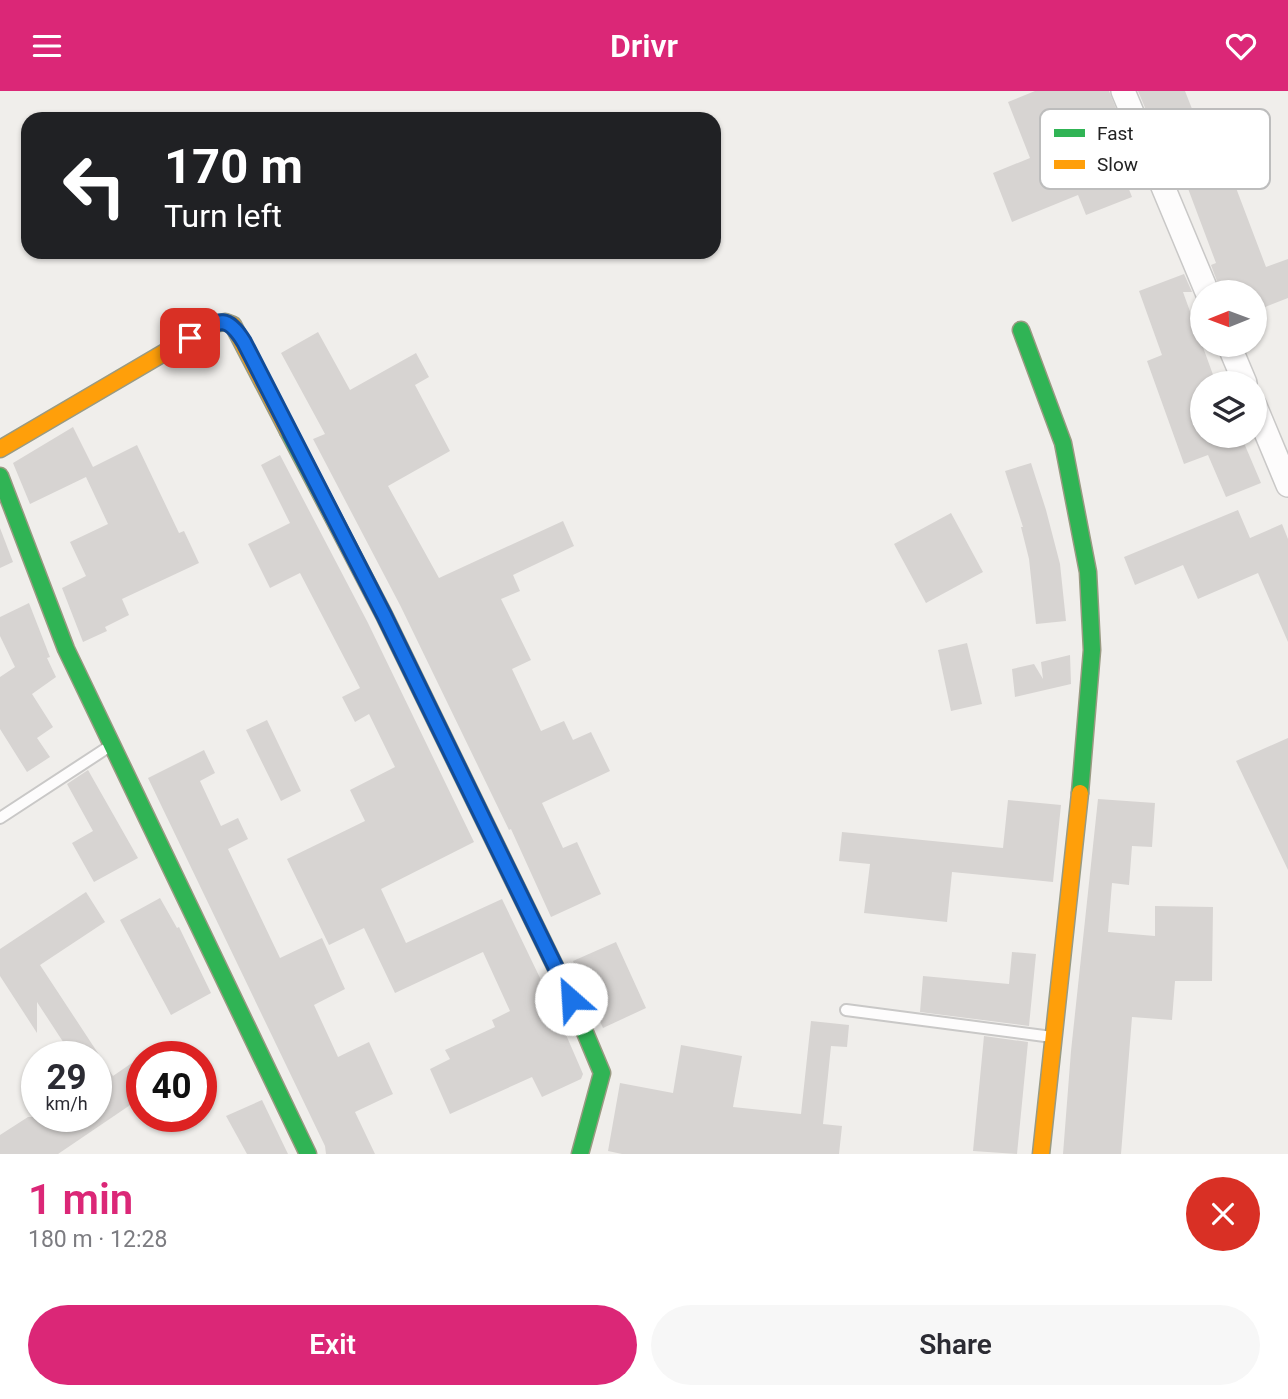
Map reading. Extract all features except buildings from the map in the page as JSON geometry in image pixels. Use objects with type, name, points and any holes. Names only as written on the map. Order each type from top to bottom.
[{"type":"street","points":[[1123,91],[1131,109]]},
{"type":"street","points":[[1164,189],[1202,280]]},
{"type":"street","points":[[0,449],[213,324],[225,322],[233,325],[384,615],[571,999],[602,1073],[580,1154]]},
{"type":"street","points":[[1021,330],[1063,443],[1088,572],[1092,650],[1080,803],[1041,1154]]},
{"type":"street","points":[[1267,435],[1288,485]]},
{"type":"street","points":[[0,476],[66,649],[308,1154]]},
{"type":"lane","points":[[0,818],[112,745]]},
{"type":"lane","points":[[846,1010],[1054,1038]]},
{"type":"traffic: fast","points":[[1021,330],[1063,443],[1088,572],[1092,650],[1080,793]]},
{"type":"traffic: fast","points":[[288,431],[384,615],[571,999],[602,1073],[580,1154]]},
{"type":"traffic: fast","points":[[0,476],[66,649],[308,1154]]},
{"type":"traffic: slow","points":[[0,449],[213,324],[225,322],[233,325],[288,431]]},
{"type":"traffic: slow","points":[[1041,1154],[1080,793]]},
{"type":"route","points":[[190,338],[213,324],[225,322],[233,325],[244,342],[384,615],[571,999]]}]
